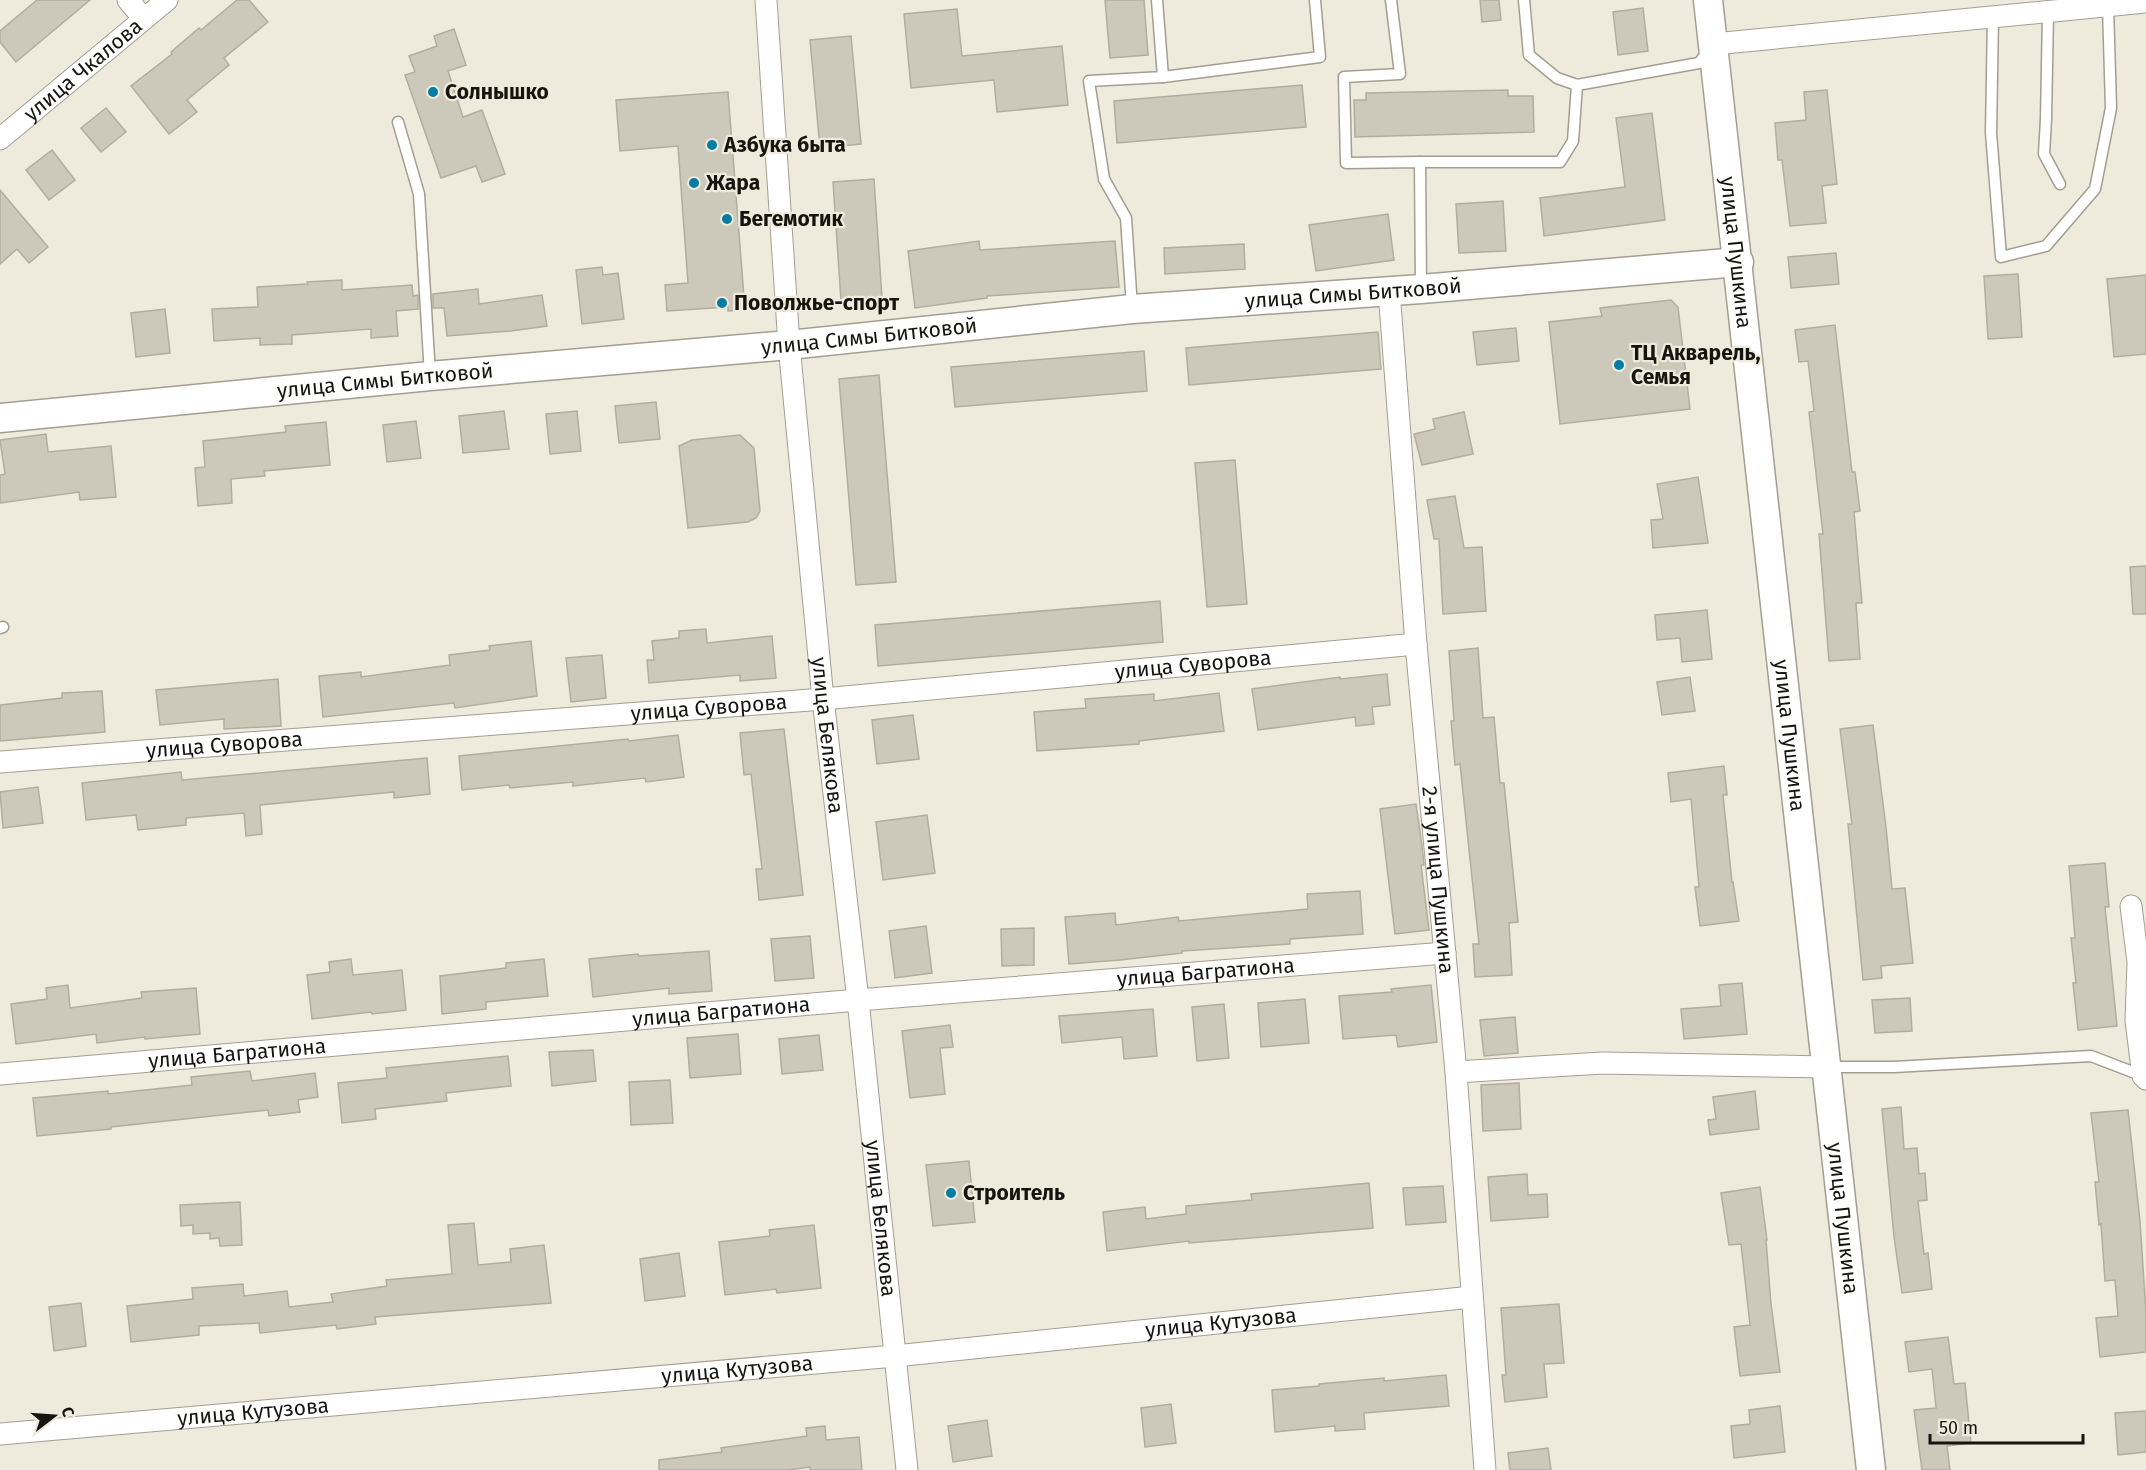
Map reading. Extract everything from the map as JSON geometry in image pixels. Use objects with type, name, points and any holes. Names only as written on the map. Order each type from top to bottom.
[{"type":"street","points":[[128,0],[144,19]]},
{"type":"street","name":"улица Чкалова","points":[[0,139],[167,0]]},
{"type":"street","name":"улица Белякова","points":[[766,0],[789,345],[823,699],[858,1000],[907,1470]]},
{"type":"street","name":"улица Пушкина","points":[[1708,0],[1739,262],[1871,1470]]},
{"type":"street","points":[[1714,44],[2146,2]]},
{"type":"street","name":"улица Симы Битковой","points":[[0,418],[430,376],[789,345],[1132,309],[1421,289],[1739,262]]},
{"type":"street","name":"2-я улица Пушкина","points":[[1389,291],[1416,644],[1456,1072],[1485,1470]]},
{"type":"street","name":"улица Суворова","points":[[0,762],[823,699],[1416,644]]},
{"type":"street","points":[[2131,906],[2138,962],[2136,1021],[2145,1078]]},
{"type":"street","name":"улица Багратиона","points":[[0,1074],[858,1000],[1445,953]]},
{"type":"street","points":[[1456,1072],[1603,1063],[1827,1067]]},
{"type":"street","name":"улица Кутузова","points":[[0,1434],[895,1356],[1472,1297]]},
{"type":"lane","points":[[1157,0],[1163,77]]},
{"type":"lane","points":[[1132,309],[1126,218],[1104,179],[1089,81],[1163,77],[1320,57],[1315,0]]},
{"type":"lane","points":[[1391,0],[1400,74],[1344,77],[1346,163],[1560,162],[1573,141],[1577,85]]},
{"type":"lane","points":[[1524,0],[1529,55],[1557,78],[1577,85],[1700,63],[1714,44]]},
{"type":"lane","points":[[1993,17],[1991,133],[2001,257],[2046,246],[2095,189],[2111,108],[2108,6]]},
{"type":"lane","points":[[2048,12],[2044,154],[2060,184]]},
{"type":"lane","points":[[398,122],[419,194],[430,376]]},
{"type":"lane","points":[[1420,162],[1421,289]]},
{"type":"lane","points":[[1827,1067],[1894,1067],[2091,1056],[2145,1078]]},
{"type":"building","points":[[37,0],[90,0],[16,62],[0,42],[0,31]]},
{"type":"building","points":[[237,0],[249,0],[268,22],[224,58],[229,65],[187,100],[197,112],[169,134],[131,86],[172,54],[171,52],[199,28],[201,30]]},
{"type":"building","points":[[1105,0],[1144,0],[1148,55],[1110,58]]},
{"type":"building","points":[[1480,0],[1499,0],[1501,20],[1482,22]]},
{"type":"building","points":[[1643,8],[1648,51],[1618,55],[1613,12]]},
{"type":"building","points":[[957,9],[962,56],[1062,46],[1068,105],[997,112],[994,80],[911,88],[904,14]]},
{"type":"building","name":"Солнышко","points":[[454,29],[466,65],[448,71],[463,117],[482,110],[505,174],[482,182],[476,166],[441,178],[405,75],[415,72],[409,56],[437,46],[434,36]]},
{"type":"building","points":[[851,36],[861,144],[820,148],[810,40]]},
{"type":"building","points":[[1302,85],[1306,127],[1117,143],[1114,101]]},
{"type":"building","points":[[1508,90],[1508,96],[1533,96],[1534,132],[1355,137],[1354,100],[1366,100],[1366,93]]},
{"type":"building","points":[[1827,90],[1837,184],[1822,186],[1826,223],[1790,226],[1782,160],[1778,160],[1775,123],[1806,120],[1804,92]]},
{"type":"building","points":[[728,92],[745,310],[728,311],[728,307],[667,311],[665,285],[688,283],[678,146],[620,151],[616,100]]},
{"type":"building","points":[[106,108],[126,132],[101,152],[81,128]]},
{"type":"building","points":[[1652,113],[1665,220],[1544,236],[1540,198],[1625,187],[1616,118]]},
{"type":"building","points":[[52,150],[75,180],[49,200],[26,170]]},
{"type":"building","points":[[874,179],[882,298],[841,301],[833,182]]},
{"type":"building","points":[[0,190],[48,247],[29,263],[17,249],[0,264]]},
{"type":"building","points":[[1503,201],[1506,251],[1459,253],[1456,204]]},
{"type":"building","points":[[1388,214],[1394,260],[1316,271],[1309,225]]},
{"type":"building","points":[[979,241],[980,250],[1115,241],[1119,287],[987,296],[987,298],[915,308],[908,251]]},
{"type":"building","points":[[1244,244],[1245,269],[1165,274],[1164,248]]},
{"type":"building","points":[[1836,253],[1839,284],[1791,288],[1788,257]]},
{"type":"building","points":[[602,267],[603,275],[618,273],[624,319],[582,324],[576,270]]},
{"type":"building","points":[[2018,274],[2022,337],[1988,339],[1984,276]]},
{"type":"building","points":[[2146,275],[2146,354],[2114,357],[2107,279]]},
{"type":"building","points":[[342,280],[342,290],[412,285],[413,296],[418,295],[418,309],[396,311],[398,336],[371,338],[371,329],[292,335],[292,344],[260,345],[260,338],[214,341],[212,309],[258,307],[257,287]]},
{"type":"building","points":[[478,289],[479,304],[542,295],[547,326],[447,336],[444,308],[433,308],[433,294]]},
{"type":"building","name":"ТЦ Акварель, Семья","points":[[1671,300],[1678,307],[1690,409],[1560,424],[1549,322],[1602,316],[1600,308]]},
{"type":"building","points":[[165,309],[170,353],[136,357],[131,313]]},
{"type":"building","points":[[1835,325],[1852,472],[1855,472],[1860,511],[1854,512],[1862,603],[1856,603],[1860,659],[1829,661],[1819,534],[1823,534],[1809,412],[1814,411],[1808,361],[1799,362],[1795,330]]},
{"type":"building","points":[[1516,328],[1519,361],[1477,365],[1473,332]]},
{"type":"building","points":[[1378,332],[1381,369],[1189,385],[1186,348]]},
{"type":"building","points":[[1144,351],[1147,391],[955,407],[951,367]]},
{"type":"building","points":[[879,375],[896,582],[856,585],[839,379]]},
{"type":"building","points":[[656,402],[660,439],[619,443],[615,406]]},
{"type":"building","points":[[504,411],[509,449],[463,453],[459,416]]},
{"type":"building","points":[[577,411],[581,451],[550,454],[546,414]]},
{"type":"building","points":[[1464,412],[1473,454],[1422,465],[1414,434],[1435,429],[1433,419]]},
{"type":"building","points":[[416,421],[421,458],[387,462],[383,425]]},
{"type":"building","points":[[326,422],[330,465],[264,471],[265,476],[231,479],[232,503],[198,506],[195,468],[205,467],[203,441],[286,432],[285,426]]},
{"type":"building","points":[[46,434],[48,452],[111,446],[116,497],[80,500],[79,492],[0,503],[0,475],[5,474],[0,440]]},
{"type":"building","points":[[740,435],[754,448],[760,511],[756,518],[748,522],[688,528],[679,446],[692,440]]},
{"type":"building","points":[[1235,460],[1247,604],[1207,607],[1195,463]]},
{"type":"building","points":[[1698,477],[1708,543],[1653,548],[1651,520],[1663,519],[1657,484]]},
{"type":"building","points":[[1455,496],[1464,548],[1482,547],[1486,611],[1443,614],[1439,539],[1434,539],[1427,500]]},
{"type":"building","points":[[2146,566],[2146,614],[2133,614],[2130,567]]},
{"type":"building","points":[[1160,601],[1163,642],[878,666],[875,625]]},
{"type":"building","points":[[1707,610],[1712,659],[1682,662],[1680,638],[1657,640],[1655,615]]},
{"type":"building","points":[[706,629],[707,643],[772,636],[776,678],[740,681],[740,675],[649,683],[647,660],[654,660],[652,641],[679,638],[679,631]]},
{"type":"building","points":[[531,641],[537,696],[455,708],[454,703],[323,717],[319,676],[361,672],[361,677],[450,665],[449,655],[490,650],[489,646]]},
{"type":"building","points":[[1478,648],[1483,718],[1494,717],[1500,783],[1504,783],[1518,922],[1509,923],[1512,975],[1475,977],[1473,944],[1479,944],[1460,764],[1455,765],[1449,651]]},
{"type":"building","points":[[602,655],[606,698],[571,702],[566,658]]},
{"type":"building","points":[[1387,674],[1390,705],[1372,707],[1374,724],[1356,726],[1355,717],[1258,730],[1252,689],[1340,677],[1340,679]]},
{"type":"building","points":[[1690,677],[1695,711],[1662,715],[1657,682]]},
{"type":"building","points":[[278,679],[281,726],[224,729],[224,719],[160,725],[156,690]]},
{"type":"building","points":[[102,691],[105,732],[0,741],[0,705],[62,698],[62,693]]},
{"type":"building","points":[[1219,693],[1224,731],[1139,741],[1139,744],[1037,751],[1034,712],[1086,708],[1085,699],[1154,694],[1154,701]]},
{"type":"building","points":[[913,715],[919,759],[877,764],[872,720]]},
{"type":"building","points":[[1873,725],[1892,889],[1905,888],[1913,963],[1881,966],[1882,978],[1863,980],[1848,824],[1852,824],[1840,729]]},
{"type":"building","points":[[784,729],[803,895],[759,900],[756,869],[762,869],[751,774],[744,775],[740,733]]},
{"type":"building","points":[[678,735],[684,777],[646,782],[645,778],[573,786],[573,782],[462,790],[459,756]]},
{"type":"building","points":[[427,758],[430,794],[394,798],[394,792],[260,805],[262,834],[246,836],[244,813],[186,818],[186,825],[138,830],[136,815],[86,820],[82,783],[181,772],[182,780]]},
{"type":"building","points":[[1724,766],[1727,795],[1723,795],[1732,882],[1739,921],[1700,926],[1695,887],[1699,887],[1691,799],[1671,802],[1668,773]]},
{"type":"building","points":[[38,787],[43,823],[3,828],[0,792]]},
{"type":"building","points":[[1416,804],[1429,930],[1395,934],[1380,809]]},
{"type":"building","points":[[927,815],[935,873],[883,880],[876,822]]},
{"type":"building","points":[[2105,863],[2109,907],[2105,907],[2117,1026],[2078,1030],[2073,983],[2076,983],[2071,938],[2075,938],[2069,866]]},
{"type":"building","points":[[1360,891],[1363,934],[1290,939],[1290,944],[1182,951],[1182,953],[1069,964],[1065,917],[1115,913],[1116,925],[1178,917],[1179,921],[1308,909],[1307,894]]},
{"type":"building","points":[[926,926],[932,973],[895,978],[889,931]]},
{"type":"building","points":[[1034,928],[1034,965],[1002,966],[1001,929]]},
{"type":"building","points":[[810,936],[814,978],[775,981],[771,939]]},
{"type":"building","points":[[709,951],[712,991],[669,994],[669,988],[593,997],[589,959]]},
{"type":"building","points":[[351,959],[353,975],[402,970],[406,1010],[312,1019],[307,975],[330,972],[329,962]]},
{"type":"building","points":[[544,959],[548,996],[486,1002],[486,1009],[442,1014],[440,976],[506,968],[506,963]]},
{"type":"building","points":[[1742,983],[1747,1034],[1684,1039],[1681,1009],[1721,1006],[1719,985]]},
{"type":"building","points":[[68,985],[70,1008],[142,998],[141,992],[196,988],[200,1034],[97,1043],[96,1034],[16,1044],[11,1004],[47,999],[46,988]]},
{"type":"building","points":[[1431,985],[1437,1042],[1398,1047],[1396,1035],[1343,1039],[1339,996],[1392,992],[1391,989]]},
{"type":"building","points":[[1910,998],[1912,1031],[1875,1033],[1872,1000]]},
{"type":"building","points":[[1305,999],[1309,1043],[1261,1047],[1258,1003]]},
{"type":"building","points":[[1224,1004],[1229,1058],[1197,1061],[1192,1007]]},
{"type":"building","points":[[1153,1009],[1157,1056],[1124,1059],[1122,1037],[1062,1043],[1059,1016]]},
{"type":"building","points":[[1515,1017],[1518,1053],[1484,1056],[1480,1020]]},
{"type":"building","points":[[950,1025],[953,1047],[940,1048],[945,1094],[910,1098],[902,1031]]},
{"type":"building","points":[[738,1034],[741,1074],[690,1078],[687,1038]]},
{"type":"building","points":[[819,1035],[823,1070],[782,1074],[779,1039]]},
{"type":"building","points":[[593,1050],[596,1081],[552,1086],[549,1052]]},
{"type":"building","points":[[508,1056],[511,1086],[446,1093],[447,1101],[375,1109],[376,1119],[342,1123],[338,1083],[387,1078],[386,1068]]},
{"type":"building","points":[[250,1071],[252,1081],[315,1073],[318,1097],[298,1100],[300,1112],[269,1116],[268,1110],[37,1136],[33,1098],[108,1091],[108,1094],[192,1085],[191,1077]]},
{"type":"building","points":[[670,1080],[673,1123],[631,1125],[629,1082]]},
{"type":"building","points":[[1519,1083],[1521,1129],[1483,1131],[1481,1085]]},
{"type":"building","points":[[1755,1091],[1759,1129],[1710,1135],[1708,1120],[1716,1119],[1713,1097]]},
{"type":"building","points":[[1901,1107],[1904,1149],[1917,1148],[1919,1174],[1925,1173],[1927,1200],[1918,1201],[1924,1254],[1928,1253],[1932,1289],[1902,1293],[1894,1237],[1882,1109]]},
{"type":"building","points":[[2128,1110],[2140,1221],[2146,1312],[2146,1352],[2100,1357],[2096,1318],[2118,1316],[2115,1280],[2105,1281],[2095,1182],[2099,1182],[2091,1113]]},
{"type":"building","name":"Строитель","points":[[969,1161],[975,1222],[933,1226],[926,1165]]},
{"type":"building","points":[[1527,1174],[1528,1195],[1547,1194],[1548,1217],[1491,1221],[1488,1177]]},
{"type":"building","points":[[1369,1183],[1373,1228],[1189,1243],[1189,1241],[1107,1251],[1103,1212],[1145,1207],[1146,1219],[1186,1214],[1186,1206],[1252,1200],[1251,1194]]},
{"type":"building","points":[[1443,1186],[1446,1222],[1406,1225],[1403,1188]]},
{"type":"building","points":[[1760,1187],[1780,1372],[1740,1376],[1734,1327],[1750,1325],[1741,1244],[1729,1245],[1721,1193]]},
{"type":"building","points":[[240,1202],[242,1245],[220,1246],[219,1238],[210,1239],[210,1233],[193,1234],[193,1225],[181,1226],[180,1205]]},
{"type":"building","points":[[474,1223],[478,1265],[511,1262],[510,1249],[544,1245],[551,1303],[375,1317],[376,1324],[337,1329],[336,1325],[260,1333],[259,1323],[199,1326],[199,1335],[131,1342],[127,1306],[193,1299],[192,1288],[243,1284],[244,1296],[287,1291],[289,1307],[333,1302],[331,1294],[387,1286],[386,1280],[452,1274],[448,1225]]},
{"type":"building","points":[[814,1225],[821,1288],[777,1293],[776,1289],[725,1295],[719,1242],[770,1236],[769,1230]]},
{"type":"building","points":[[679,1253],[685,1296],[645,1301],[640,1259]]},
{"type":"building","points":[[81,1303],[86,1346],[54,1351],[49,1307]]},
{"type":"building","points":[[1559,1304],[1564,1363],[1544,1364],[1547,1397],[1505,1402],[1502,1375],[1506,1375],[1501,1308]]},
{"type":"building","points":[[1948,1337],[1954,1384],[1965,1383],[1971,1443],[1947,1446],[1950,1470],[1922,1470],[1914,1410],[1936,1408],[1932,1369],[1909,1372],[1905,1342]]},
{"type":"building","points":[[1446,1375],[1449,1406],[1364,1413],[1365,1429],[1335,1431],[1335,1426],[1275,1432],[1272,1390],[1384,1378],[1384,1381]]},
{"type":"building","points":[[1171,1404],[1176,1443],[1145,1447],[1141,1408]]},
{"type":"building","points":[[1780,1406],[1785,1452],[1734,1458],[1731,1426],[1750,1424],[1749,1410]]},
{"type":"building","points":[[2146,1411],[2146,1452],[2118,1455],[2115,1413]]},
{"type":"building","points":[[987,1420],[992,1456],[953,1462],[948,1426]]},
{"type":"building","points":[[825,1426],[826,1440],[859,1437],[862,1470],[810,1470],[810,1467],[788,1470],[659,1470],[659,1460],[722,1452],[721,1448],[807,1436],[806,1428]]},
{"type":"building","points":[[1548,1448],[1551,1470],[1510,1470],[1508,1453]]},
{"type":"place","name":"Солнышко","points":[[433,92]]},
{"type":"place","name":"Азбука быта","points":[[712,145]]},
{"type":"place","name":"Жара","points":[[694,183]]},
{"type":"place","name":"Бегемотик","points":[[727,219]]},
{"type":"place","name":"Поволжье-спорт","points":[[722,303]]},
{"type":"place","name":"ТЦ Акварель, Семья","points":[[1619,365]]},
{"type":"place","name":"Строитель","points":[[951,1193]]}]
